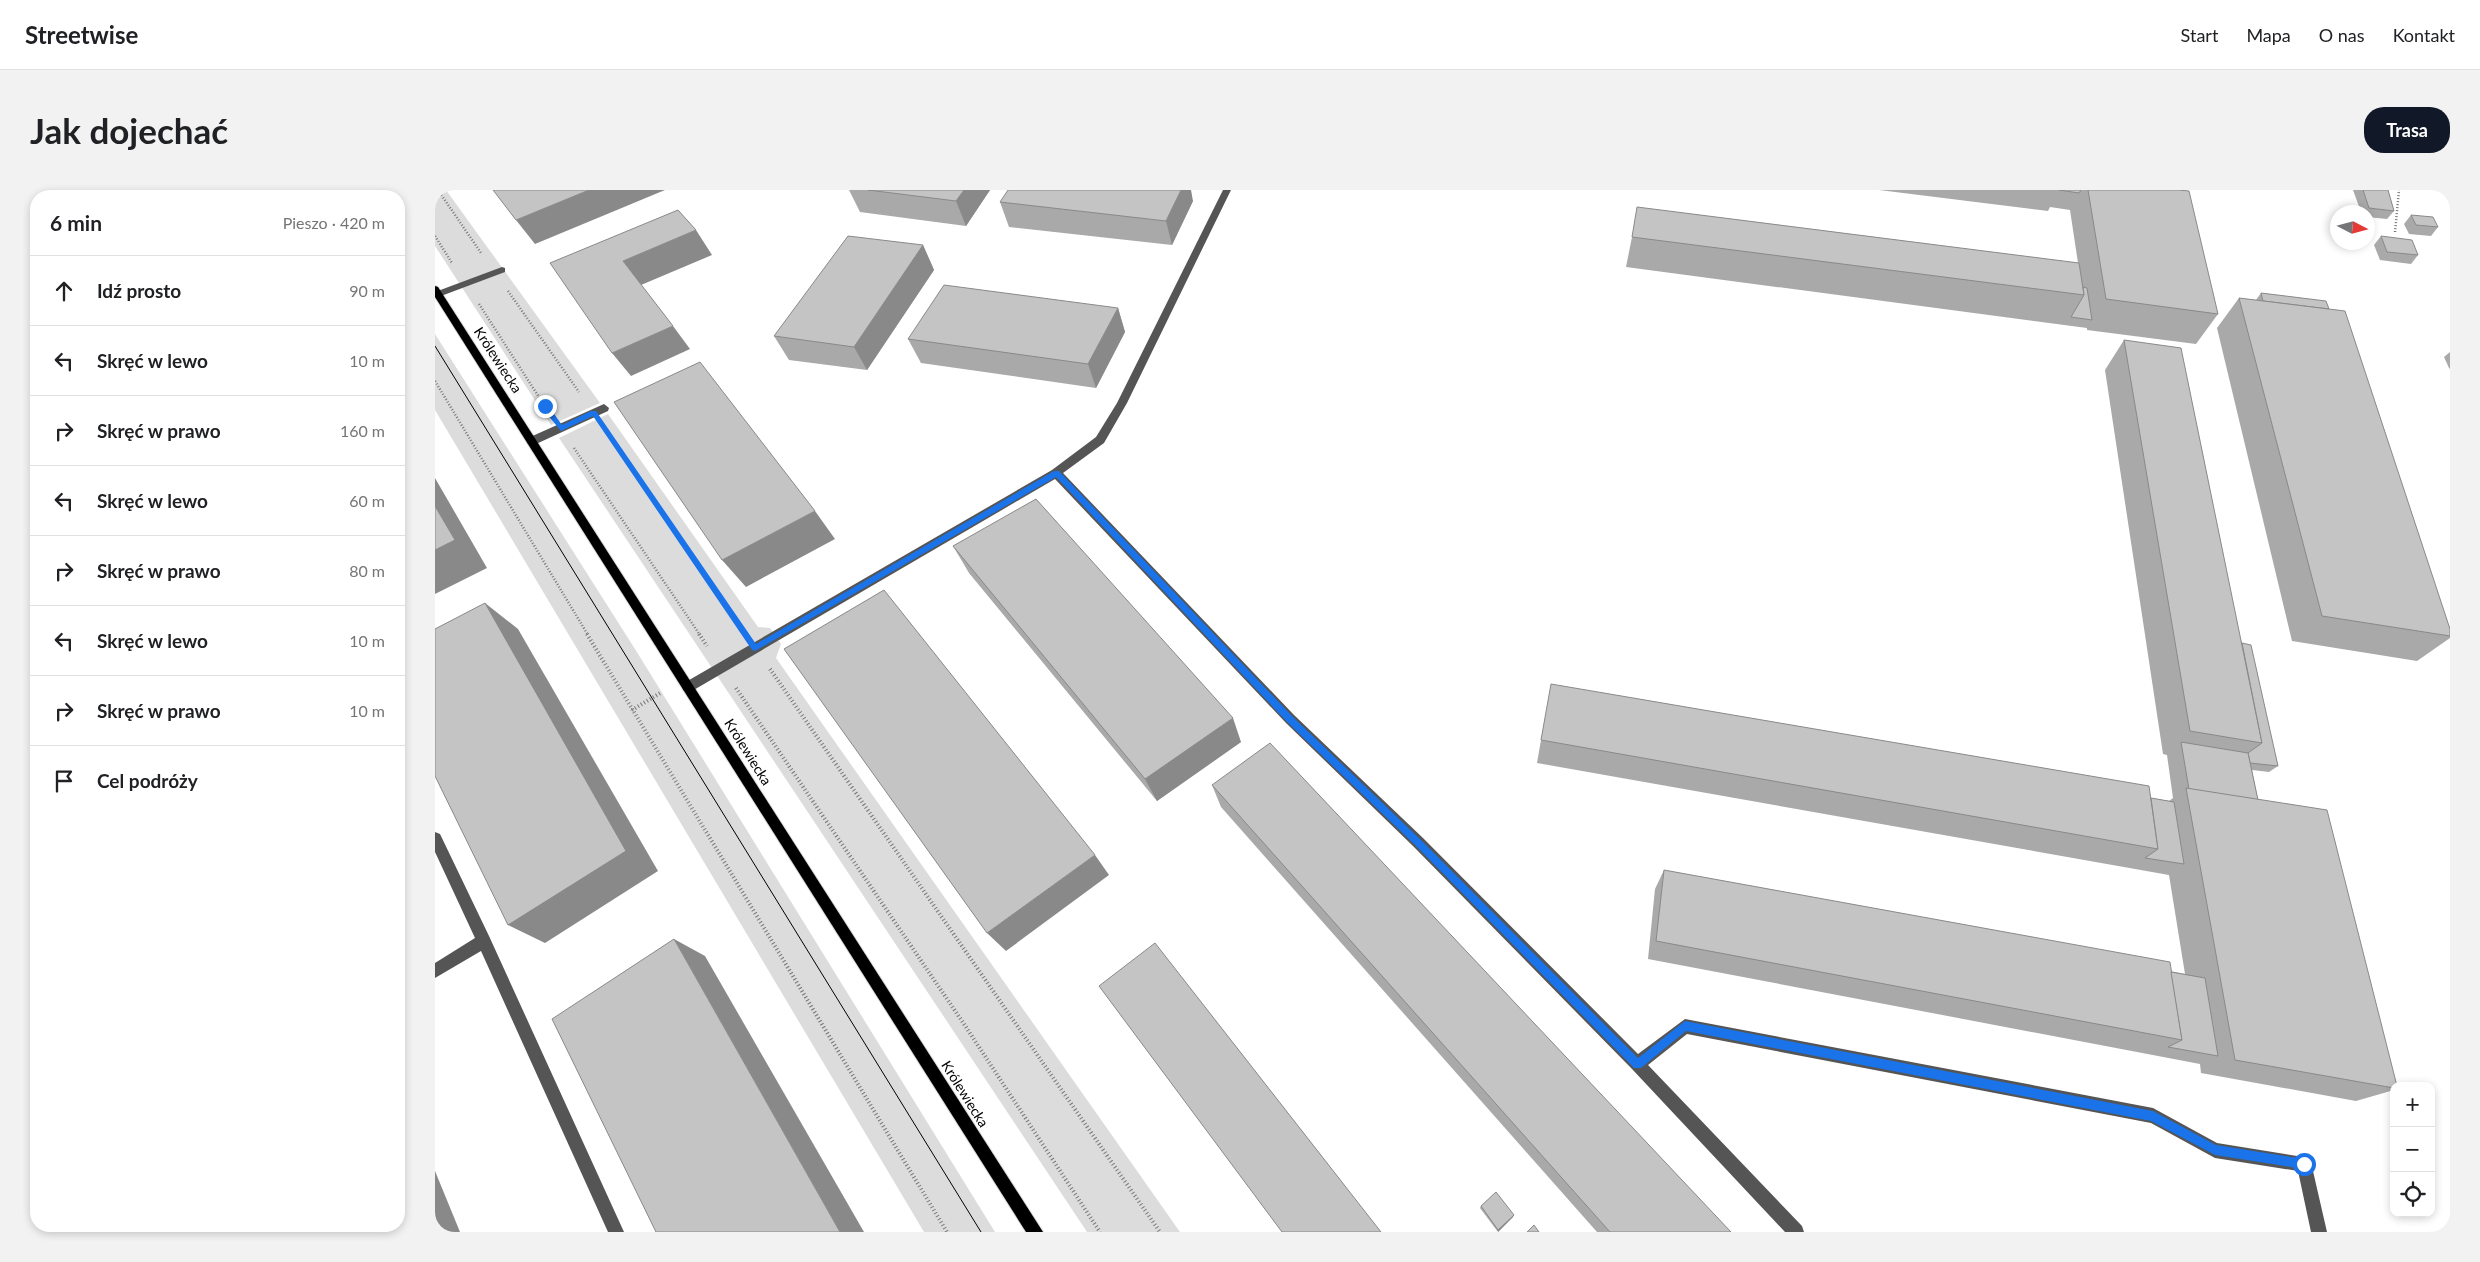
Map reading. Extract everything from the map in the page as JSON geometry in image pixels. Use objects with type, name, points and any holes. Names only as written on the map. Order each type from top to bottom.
[{"type":"main road","name":"Królewiecka","points":[[437,291],[1035,1232]]},
{"type":"lane","points":[[689,687],[1057,473],[1100,440],[1122,403],[1227,190]]},
{"type":"lane","points":[[437,291],[499,271]]},
{"type":"lane","points":[[532,441],[599,411]]},
{"type":"lane","points":[[1057,473],[1290,719],[1418,842],[1637,1064],[1796,1232]]},
{"type":"lane","points":[[435,838],[484,941],[616,1232]]},
{"type":"lane","points":[[435,971],[484,941]]},
{"type":"lane","points":[[1637,1064],[1685,1026],[2153,1116],[2215,1150],[2304,1164],[2319,1232]]},
{"type":"path","points":[[438,190],[499,271],[599,411],[755,648],[1160,1232]]},
{"type":"path","points":[[2395,232],[2399,190]]},
{"type":"path","points":[[435,236],[561,428],[962,1021],[1100,1232]]},
{"type":"path","points":[[435,381],[947,1232]]},
{"type":"shaded area","points":[[435,190],[446,190],[600,403],[551,425],[435,246]]},
{"type":"shaded area","points":[[435,334],[635,649],[995,1232],[924,1232],[435,410]]},
{"type":"shaded area","points":[[608,414],[758,627],[770,628],[781,644],[776,658],[1180,1232],[1087,1232],[559,438]]},
{"type":"building","points":[[493,190],[589,190],[516,220]]},
{"type":"building","points":[[868,190],[964,190],[956,201]]},
{"type":"building","points":[[1008,190],[1181,190],[1166,221],[1000,202]]},
{"type":"building","points":[[2059,190],[2081,190],[2079,193]]},
{"type":"building","points":[[2088,190],[2189,191],[2218,314],[2106,299]]},
{"type":"building","points":[[2363,190],[2388,190],[2394,211],[2375,209],[2375,205],[2368,205]]},
{"type":"building","points":[[1637,207],[2079,263],[2084,295],[1632,237]]},
{"type":"building","points":[[678,210],[696,230],[623,261],[673,326],[612,353],[550,263]]},
{"type":"building","points":[[2411,215],[2433,217],[2438,227],[2416,225]]},
{"type":"building","points":[[848,236],[923,245],[854,347],[774,336]]},
{"type":"building","points":[[2381,236],[2412,240],[2418,255],[2387,252]]},
{"type":"building","points":[[944,285],[1118,308],[1088,364],[908,339]]},
{"type":"building","points":[[2083,287],[2087,288],[2092,320],[2071,317],[2084,295]]},
{"type":"building","points":[[2261,293],[2326,301],[2329,309],[2263,301]]},
{"type":"building","points":[[2239,298],[2345,311],[2450,629],[2450,636],[2322,616]]},
{"type":"building","points":[[2124,340],[2181,348],[2262,743],[2190,731]]},
{"type":"building","points":[[700,362],[815,511],[722,560],[614,402]]},
{"type":"building","points":[[1036,499],[1233,718],[1145,779],[953,546]]},
{"type":"building","points":[[435,506],[455,540],[435,550]]},
{"type":"building","points":[[884,590],[1095,855],[987,933],[784,649]]},
{"type":"building","points":[[485,603],[626,851],[508,925],[435,776],[435,629]]},
{"type":"building","points":[[2242,643],[2251,645],[2278,766],[2250,763],[2248,753],[2262,743]]},
{"type":"building","points":[[1551,684],[2149,786],[2158,849],[1541,740]]},
{"type":"building","points":[[2181,742],[2248,753],[2258,800],[2189,789]]},
{"type":"building","points":[[1270,743],[1731,1232],[1610,1232],[1212,785]]},
{"type":"building","points":[[2186,788],[2327,810],[2396,1082],[2390,1082],[2390,1087],[2235,1060]]},
{"type":"building","points":[[2151,798],[2174,802],[2184,864],[2145,858],[2158,849]]},
{"type":"building","points":[[1664,870],[2170,962],[2182,1040],[1656,941]]},
{"type":"building","points":[[674,939],[840,1232],[656,1232],[552,1019]]},
{"type":"building","points":[[1155,943],[1381,1232],[1282,1232],[1099,986]]},
{"type":"building","points":[[2171,972],[2205,978],[2218,1056],[2168,1047],[2182,1040]]},
{"type":"building","points":[[1496,1192],[1514,1215],[1498,1230],[1481,1206]]},
{"type":"building","points":[[1534,1225],[1539,1232],[1527,1232]]},
{"type":"tram line","points":[[435,346],[981,1232]]},
{"type":"route","points":[[545,406],[561,428],[594,413],[755,648],[1057,473],[1290,719],[1418,842],[1637,1064],[1685,1026],[2153,1116],[2215,1150],[2304,1164]]}]
